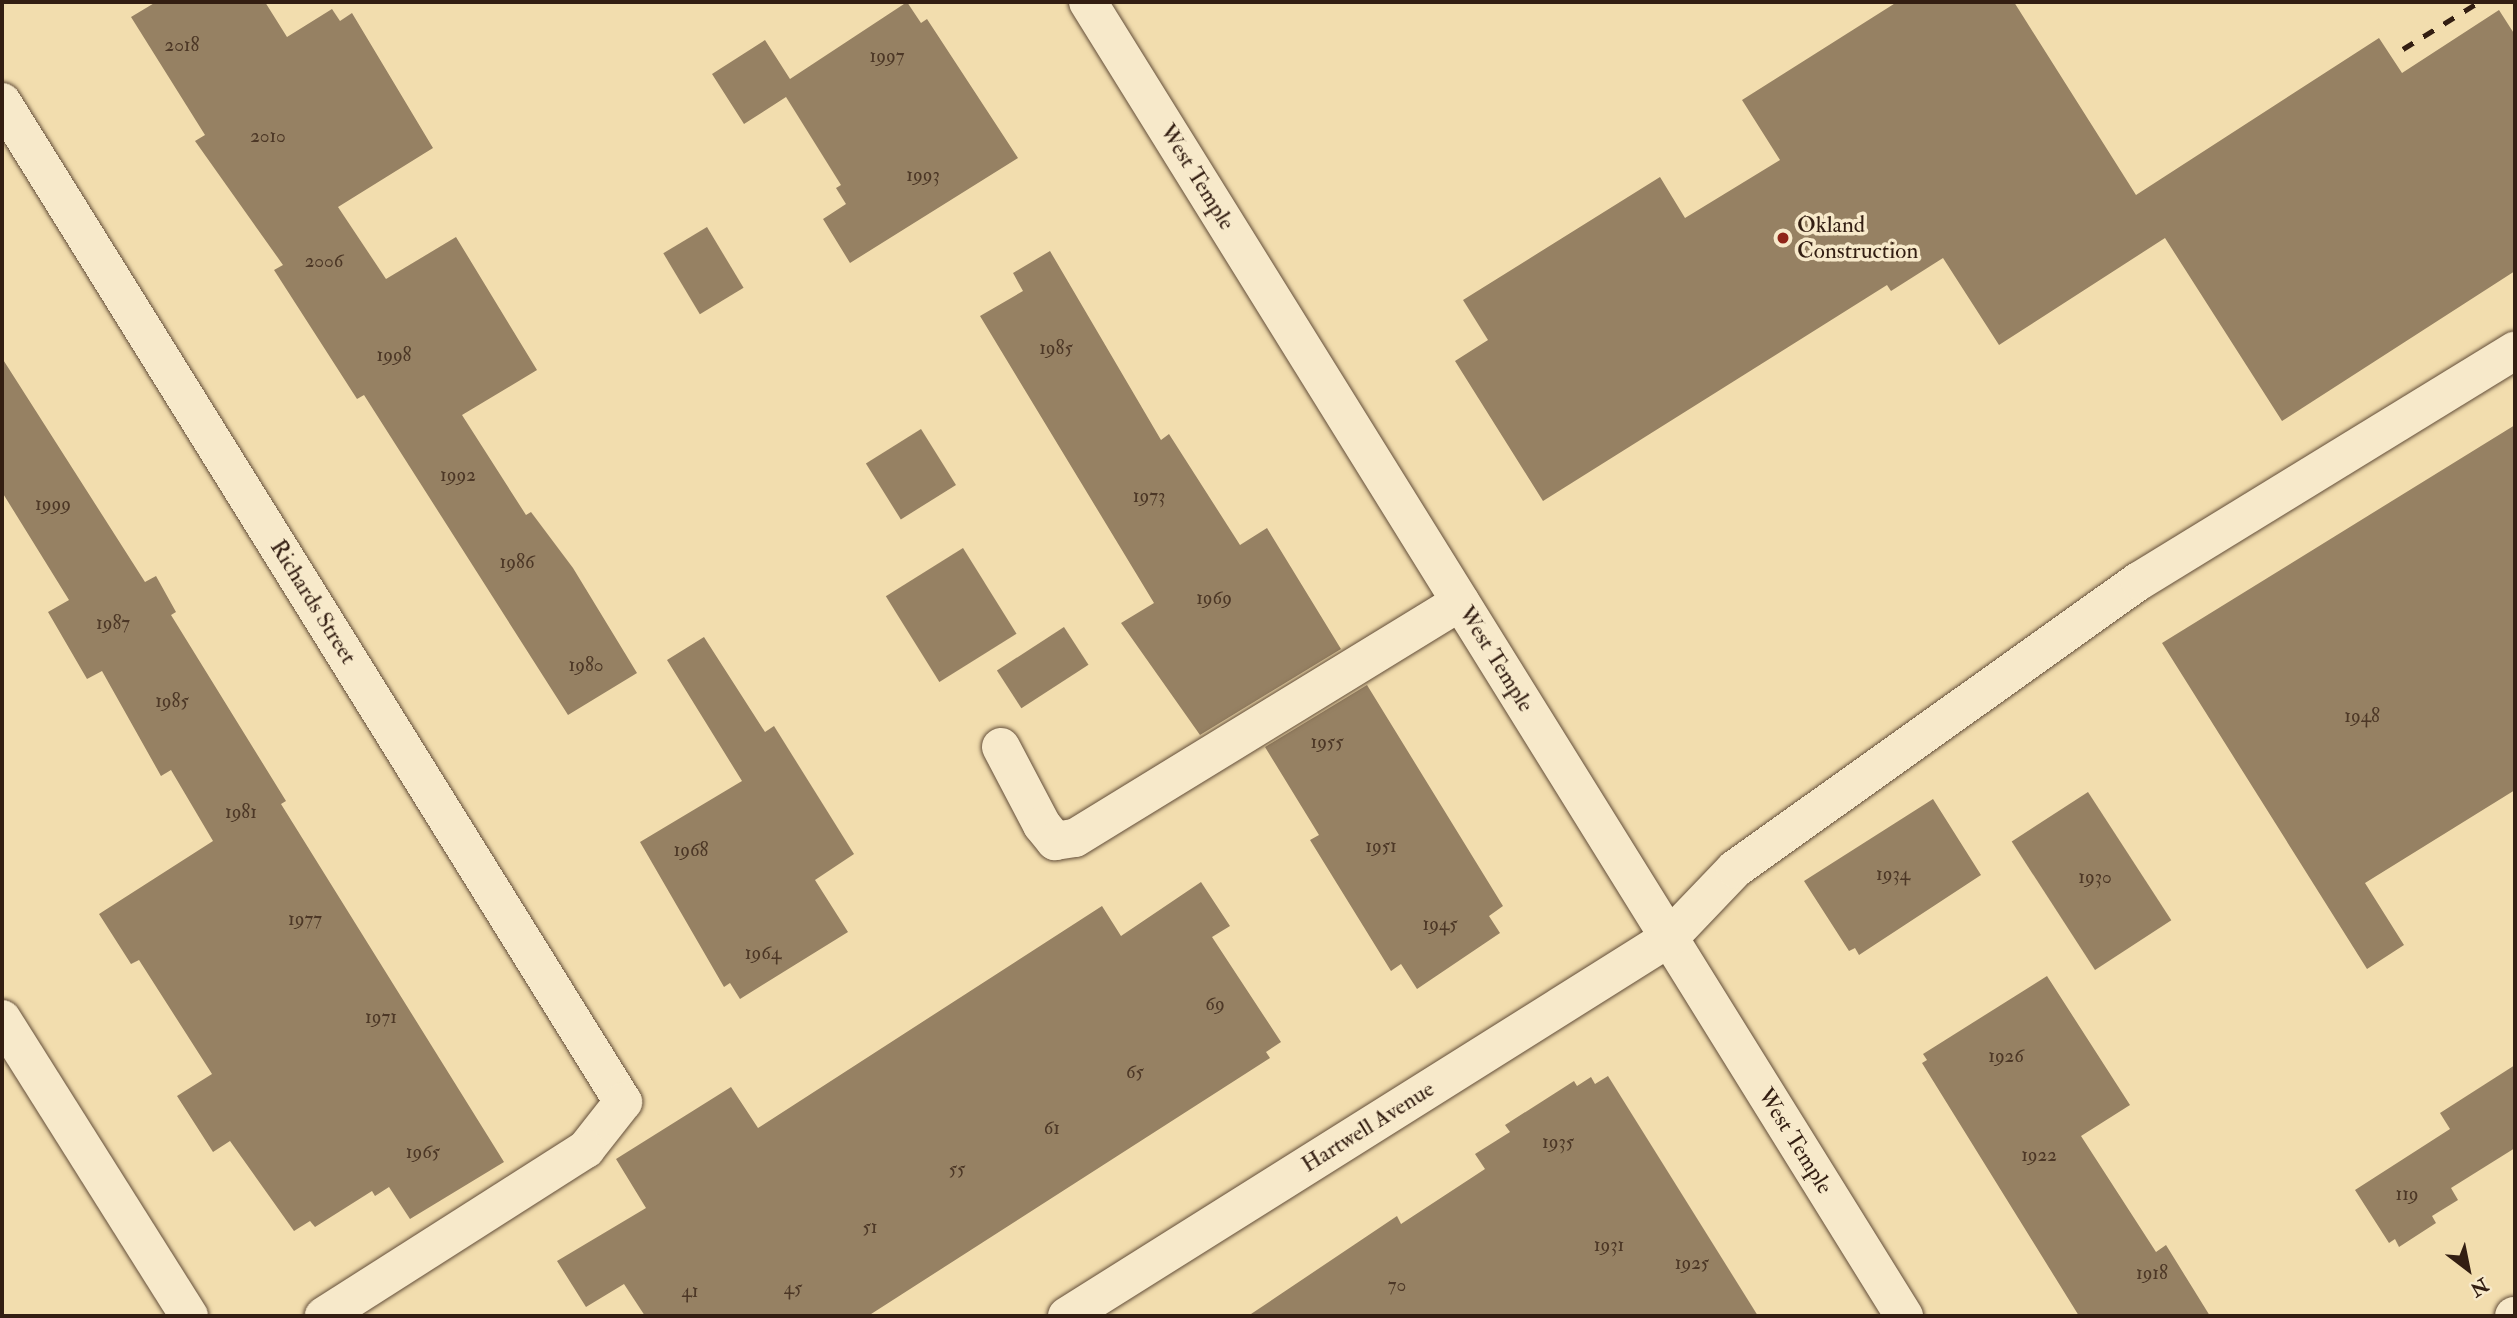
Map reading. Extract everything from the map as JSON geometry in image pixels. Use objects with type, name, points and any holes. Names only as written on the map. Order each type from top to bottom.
[{"type":"street","name":"West Temple","points":[[1088,2],[1904,1316]]},
{"type":"street","name":"Richards Street","points":[[2,102],[623,1102],[586,1149],[324,1316]]},
{"type":"street","name":"Hartwell Avenue","points":[[1067,1316],[1669,937],[1735,869],[2139,581],[2515,351]]},
{"type":"street","points":[[1001,747],[1042,825],[1055,841],[1075,838],[1460,602]]},
{"type":"street","points":[[2,1019],[189,1316]]},
{"type":"building","points":[[156,2],[265,2],[287,37],[332,9],[340,21],[352,13],[433,148],[338,207],[386,279],[456,237],[537,370],[462,415],[526,515],[531,512],[573,568],[637,673],[568,715],[364,395],[357,399],[274,270],[283,265],[195,141],[205,135],[131,17]]},
{"type":"building","points":[[907,2],[921,23],[927,19],[1018,158],[850,263],[823,219],[846,204],[836,188],[841,185],[786,97],[744,124],[712,74],[765,40],[790,79]]},
{"type":"building","points":[[1897,2],[2014,2],[2136,195],[2379,38],[2402,73],[2499,10],[2515,35],[2515,271],[2282,421],[2165,238],[1999,345],[1943,258],[1891,291],[1887,285],[1543,501],[1455,361],[1488,340],[1463,300],[1660,177],[1685,218],[1780,160],[1742,100]]},
{"type":"building","points":[[707,227],[744,288],[700,314],[663,253]]},
{"type":"building","points":[[1050,251],[1161,440],[1169,434],[1240,545],[1267,528],[1341,649],[1200,735],[1121,623],[1154,603],[980,316],[1023,291],[1013,273]]},
{"type":"building","points":[[2,358],[145,582],[156,576],[176,612],[171,615],[286,801],[281,804],[504,1162],[410,1219],[389,1187],[375,1196],[372,1191],[315,1227],[310,1221],[294,1231],[230,1141],[213,1152],[177,1096],[212,1074],[139,960],[131,964],[99,914],[213,841],[171,770],[161,776],[102,671],[87,679],[48,612],[69,600],[2,492]]},
{"type":"building","points":[[2515,425],[2515,790],[2365,883],[2404,945],[2367,969],[2162,643]]},
{"type":"building","points":[[921,429],[956,485],[901,519],[866,463]]},
{"type":"building","points":[[963,548],[1017,634],[939,682],[886,596]]},
{"type":"building","points":[[1064,627],[1089,665],[1021,708],[997,671]]},
{"type":"building","points":[[704,637],[765,732],[774,726],[854,854],[815,880],[848,932],[740,999],[730,983],[724,987],[640,842],[742,781],[667,660]]},
{"type":"building","points":[[1367,685],[1503,906],[1489,916],[1500,933],[1417,989],[1401,964],[1391,971],[1310,840],[1319,835],[1265,747]]},
{"type":"building","points":[[2088,792],[2171,920],[2095,970],[2012,842]]},
{"type":"building","points":[[1933,799],[1981,875],[1859,955],[1855,948],[1849,951],[1804,881]]},
{"type":"building","points":[[1201,882],[1230,926],[1212,937],[1281,1042],[1266,1052],[1270,1058],[868,1316],[645,1316],[624,1284],[586,1307],[557,1261],[646,1208],[616,1159],[731,1087],[758,1128],[1102,906],[1121,936]]},
{"type":"building","points":[[2047,976],[2130,1105],[2081,1136],[2156,1252],[2166,1245],[2210,1316],[2079,1316],[1922,1063],[1927,1060],[1923,1054]]},
{"type":"building","points":[[2515,1065],[2515,1148],[2451,1188],[2458,1200],[2432,1216],[2436,1223],[2399,1247],[2395,1239],[2389,1243],[2355,1190],[2450,1129],[2440,1113]]},
{"type":"building","points":[[1608,1076],[1758,1316],[1248,1316],[1397,1216],[1401,1224],[1485,1169],[1475,1154],[1510,1132],[1505,1125],[1574,1081],[1577,1086],[1591,1077],[1595,1084]]},
{"type":"railway","points":[[2403,49],[2479,2]]},
{"type":"place","name":"Okland Construction","points":[[1783,238]]}]
